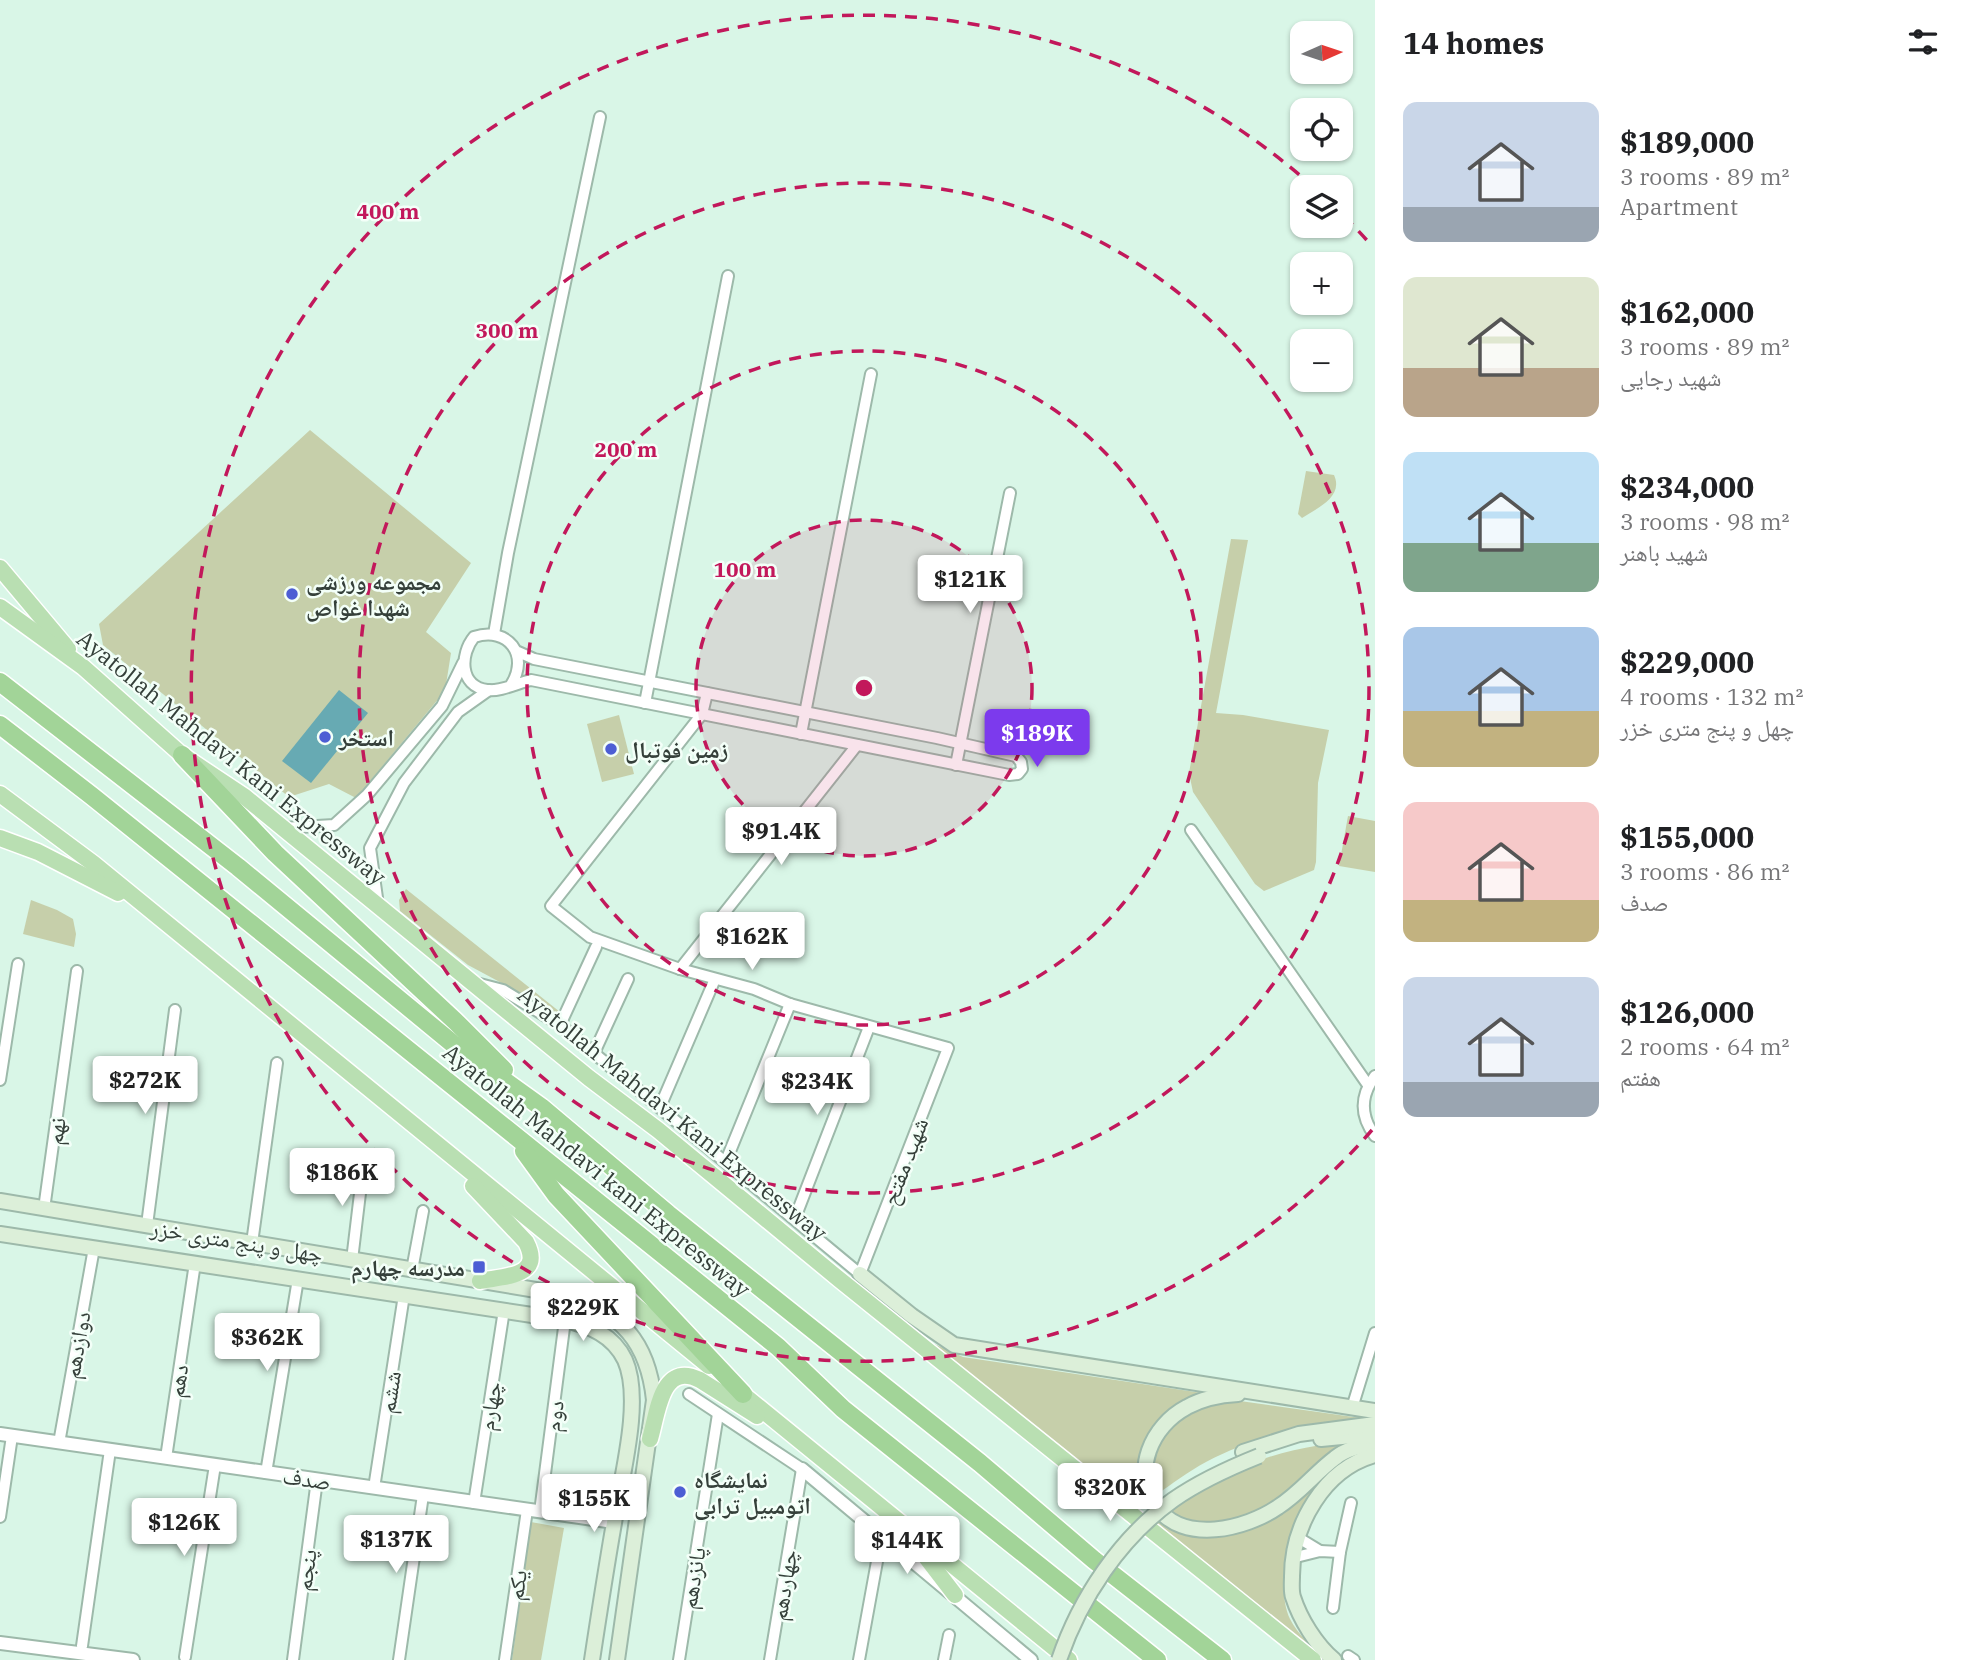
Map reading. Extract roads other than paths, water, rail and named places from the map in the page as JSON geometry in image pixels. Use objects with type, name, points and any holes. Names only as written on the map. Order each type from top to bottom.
[{"type":"highway","name":"Ayatollah Mahdavi Kani Expressway","points":[[0,682],[238,867],[452,1043],[541,1107],[679,1223],[961,1447],[1094,1560],[1222,1660]]},
{"type":"highway","name":"Ayatollah Mahdavi kani Expressway","points":[[0,725],[778,1347],[843,1409],[1157,1660]]},
{"type":"highway","points":[[182,755],[275,853],[455,1021],[541,1107]]},
{"type":"highway","points":[[509,1131],[556,1195],[743,1394]]},
{"type":"main road","points":[[0,568],[83,667]]},
{"type":"main road","name":"Ayatollah Mahdavi Kani Expressway","points":[[0,607],[83,667],[182,755],[245,797],[589,1078],[658,1130],[1313,1660]]},
{"type":"main road","points":[[0,794],[94,864],[1069,1660]]},
{"type":"main road","points":[[0,838],[38,852],[142,905]]},
{"type":"main road","points":[[424,1133],[526,1242],[531,1251],[528,1269],[517,1274],[480,1281]]},
{"type":"main road","name":"چهل و پنج متری خزر","points":[[0,1201],[578,1299],[601,1309],[630,1333],[645,1357],[652,1382],[653,1416]]},
{"type":"main road","name":"چهل و پنج متری خزر","points":[[0,1234],[565,1320],[600,1332],[614,1343],[624,1357],[630,1373],[632,1415]]},
{"type":"main road","points":[[860,1274],[936,1335],[954,1345],[1375,1411]]},
{"type":"main road","points":[[858,1294],[890,1299]]},
{"type":"main road","points":[[890,1299],[907,1334]]},
{"type":"main road","points":[[650,1439],[665,1388],[670,1380],[684,1375],[700,1380],[798,1438]]},
{"type":"main road","points":[[1268,1393],[1205,1399],[1185,1407],[1168,1420],[1154,1439],[1146,1458],[1144,1482],[1165,1516],[1183,1527],[1202,1529],[1228,1527],[1256,1520],[1296,1494],[1336,1456],[1375,1443]]},
{"type":"main road","points":[[592,1660],[632,1415],[636,1408],[643,1406],[649,1409],[653,1416],[617,1660]]},
{"type":"main road","points":[[1050,1660],[1067,1615],[1102,1558],[1165,1497],[1212,1466],[1243,1452],[1299,1434],[1375,1424]]},
{"type":"main road","points":[[1059,1660],[1089,1594],[1109,1564],[1133,1537],[1172,1501],[1219,1472],[1290,1446],[1325,1438],[1375,1437]]},
{"type":"main road","points":[[1345,1659],[1310,1632],[1292,1595],[1292,1558],[1307,1512],[1325,1489],[1340,1473],[1375,1455]]},
{"type":"main road","points":[[898,1520],[955,1595]]},
{"type":"street","points":[[494,634],[508,553],[600,117]]},
{"type":"street","points":[[645,703],[728,276]]},
{"type":"street","points":[[801,734],[871,374]]},
{"type":"street","points":[[956,765],[1010,493]]},
{"type":"street","points":[[283,828],[334,825],[367,795],[442,706],[463,663],[467,645],[474,637],[494,634],[508,640],[516,651],[519,662],[518,674],[511,685]]},
{"type":"street","points":[[378,905],[370,848],[404,783],[458,712],[489,690],[531,680],[1012,776],[1022,769],[1021,762],[1016,757],[534,659],[516,651]]},
{"type":"street","points":[[463,663],[466,677],[476,686],[489,690]]},
{"type":"street","points":[[707,693],[702,714],[551,906],[590,937],[680,969],[754,989],[790,1004],[869,1027],[795,1218]]},
{"type":"street","points":[[680,969],[857,746]]},
{"type":"street","points":[[1191,830],[1371,1081],[1363,1099],[1364,1113],[1375,1136]]},
{"type":"street","points":[[560,1024],[596,947]]},
{"type":"street","points":[[0,1080],[18,964]]},
{"type":"street","name":"نهم","points":[[44,1209],[77,971]]},
{"type":"street","points":[[594,1053],[628,979]]},
{"type":"street","points":[[660,1107],[715,979]]},
{"type":"street","points":[[473,982],[503,990],[560,1024],[860,1274]]},
{"type":"street","points":[[726,1161],[790,1004]]},
{"type":"street","points":[[147,1226],[174,1010]]},
{"type":"street","name":"شهید مفتح","points":[[860,1274],[948,1048],[869,1027]]},
{"type":"street","points":[[252,1243],[277,1063]]},
{"type":"street","points":[[352,1260],[364,1160]]},
{"type":"street","points":[[412,1270],[423,1212]]},
{"type":"street","name":"دوازدهم","points":[[59,1443],[94,1248]]},
{"type":"street","name":"دهم","points":[[166,1458],[195,1263]]},
{"type":"street","points":[[266,1472],[298,1279]]},
{"type":"street","name":"ششم","points":[[374,1488],[404,1295]]},
{"type":"street","name":"چهارم","points":[[474,1503],[504,1310]]},
{"type":"street","name":"دوم","points":[[540,1512],[565,1320]]},
{"type":"street","points":[[1352,1408],[1375,1333]]},
{"type":"street","points":[[690,1394],[802,1469],[1031,1660]]},
{"type":"street","name":"پانزدهم","points":[[679,1660],[718,1414]]},
{"type":"street","points":[[0,1517],[6,1435]]},
{"type":"street","name":"صدف","points":[[6,1435],[614,1522]]},
{"type":"street","points":[[82,1646],[110,1450]]},
{"type":"street","points":[[185,1657],[215,1465]]},
{"type":"street","name":"چهاردهم","points":[[770,1660],[802,1469]]},
{"type":"street","name":"پنجم","points":[[293,1660],[317,1480]]},
{"type":"street","points":[[399,1660],[423,1495]]},
{"type":"street","points":[[1333,1608],[1340,1552],[1351,1503]]},
{"type":"street","name":"یکم","points":[[505,1660],[527,1510]]},
{"type":"street","points":[[859,1660],[882,1534]]},
{"type":"street","points":[[1297,1537],[1320,1551]]},
{"type":"street","points":[[1292,1558],[1320,1551],[1340,1552]]},
{"type":"street","points":[[944,1660],[949,1635]]},
{"type":"street","points":[[0,1643],[133,1660]]},
{"type":"water","name":"استخر","points":[[339,690],[368,713],[311,783],[282,761]]},
{"type":"place","name":"مجموعه ورزشی شهدا غواص","points":[[292,594]]},
{"type":"place","name":"استخر","points":[[325,737]]},
{"type":"place","name":"زمین فوتبال","points":[[611,749]]},
{"type":"place","name":"مدرسه چهارم","points":[[479,1267]]},
{"type":"place","name":"نمایشگاه اتومبیل ترابی","points":[[680,1492]]}]
